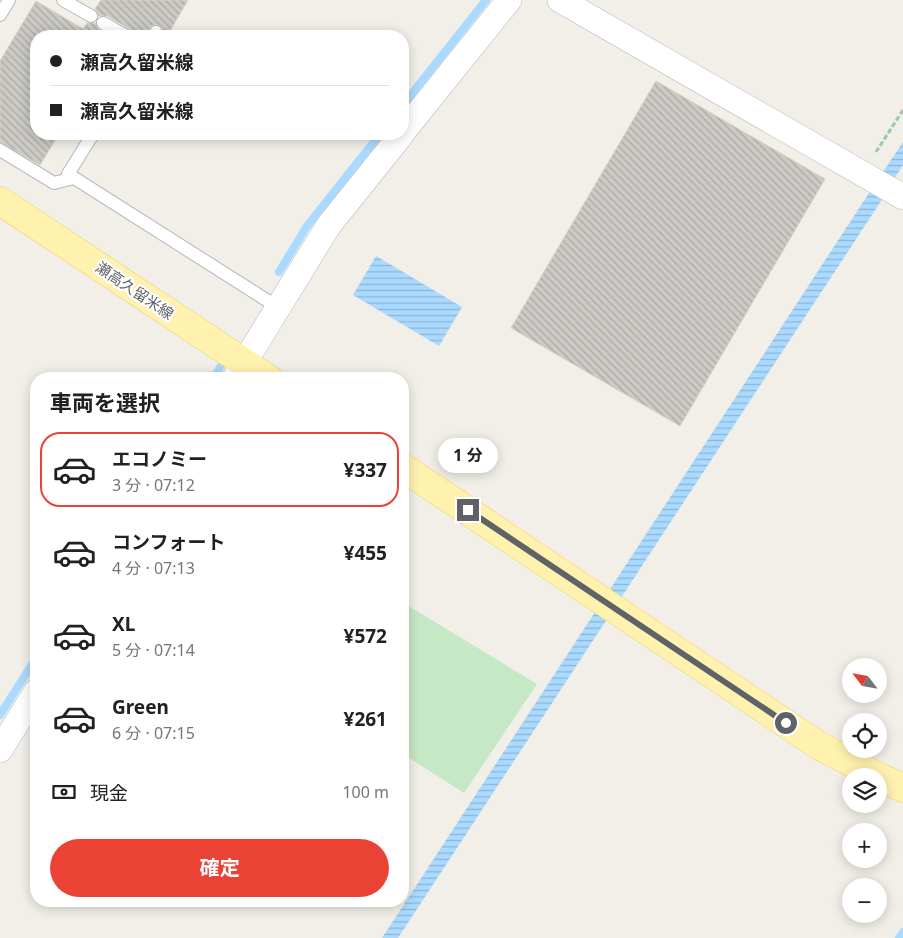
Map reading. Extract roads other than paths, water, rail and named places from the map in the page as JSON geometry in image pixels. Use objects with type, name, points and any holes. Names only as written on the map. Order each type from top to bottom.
[{"type":"main road","name":"瀬高久留米線","points":[[0,201],[240,371]]},
{"type":"main road","points":[[409,472],[626,614],[818,745],[861,768]]},
{"type":"main road","points":[[887,781],[903,788]]},
{"type":"street","points":[[409,125],[509,0]]},
{"type":"street","points":[[560,0],[884,186]]},
{"type":"street","points":[[240,371],[330,225],[397,140]]},
{"type":"street","points":[[0,750],[30,702]]},
{"type":"lane","points":[[0,15],[9,0]]},
{"type":"lane","points":[[63,0],[91,16]]},
{"type":"lane","points":[[103,23],[115,30]]},
{"type":"lane","points":[[89,140],[68,174],[279,308]]},
{"type":"lane","points":[[0,150],[54,183],[74,178]]},
{"type":"water","points":[[903,142],[903,165],[894,179],[883,172]]},
{"type":"water","points":[[871,190],[883,198],[398,938],[382,938],[402,907],[409,907],[409,897]]},
{"type":"water","points":[[376,256],[462,307],[439,346],[353,295]]},
{"type":"waterway","points":[[409,97],[486,0]]},
{"type":"waterway","points":[[279,272],[307,226],[375,140]]},
{"type":"waterway","points":[[217,372],[220,367]]},
{"type":"waterway","points":[[0,715],[30,668]]},
{"type":"waterway","points":[[899,938],[903,932]]}]
